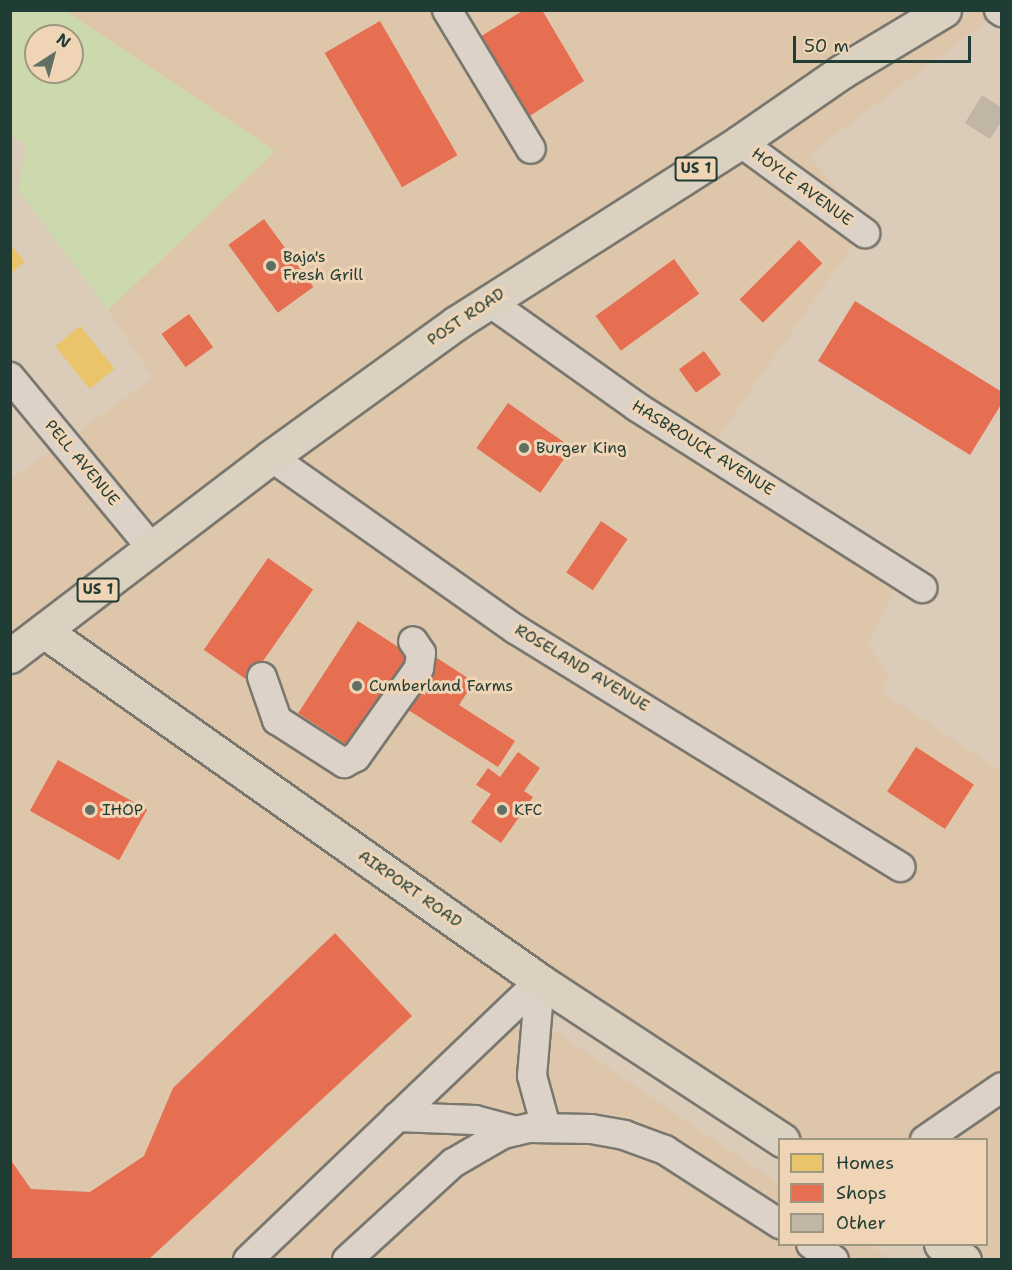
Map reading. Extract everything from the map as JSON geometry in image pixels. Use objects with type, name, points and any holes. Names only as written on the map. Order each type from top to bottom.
[{"type":"main road","name":"POST ROAD","points":[[10,657],[153,550],[271,457],[488,301],[740,142],[841,72],[944,10]]},
{"type":"main road","name":"AIRPORT ROAD","points":[[44,631],[540,981],[779,1138]]},
{"type":"main road","points":[[943,1246],[964,1260]]},
{"type":"street","points":[[447,10],[531,149]]},
{"type":"street","name":"HOYLE AVENUE","points":[[740,142],[865,233]]},
{"type":"street","name":"HASBROUCK AVENUE","points":[[488,301],[636,407],[922,588]]},
{"type":"street","name":"PELL AVENUE","points":[[10,377],[153,550]]},
{"type":"street","name":"ROSELAND AVENUE","points":[[271,457],[515,629],[900,867]]},
{"type":"street","points":[[262,677],[277,720],[344,763],[356,757],[419,668],[421,652],[413,641]]},
{"type":"street","points":[[248,1260],[540,981]]},
{"type":"street","points":[[540,981],[532,1076],[546,1126]]},
{"type":"street","points":[[928,1138],[1002,1087]]},
{"type":"street","points":[[397,1117],[475,1120],[516,1131]]},
{"type":"street","points":[[347,1260],[453,1163],[489,1140],[516,1131],[546,1126],[624,1135],[666,1150],[778,1223]]},
{"type":"street","points":[[813,1246],[834,1260]]},
{"type":"shaded area","points":[[65,11],[1001,11],[808,155],[868,223],[718,437],[906,568],[868,643],[890,677],[881,692],[1001,771],[1001,1259],[964,1259],[943,1246],[988,1246],[988,1138],[780,1138],[541,981],[516,1005],[778,1183],[778,1246],[871,1246],[891,1259],[11,1259],[10,480],[153,378],[108,310],[275,152]]},
{"type":"green space","points":[[10,11],[66,11],[275,151],[108,310],[18,190],[26,146],[11,134]]},
{"type":"building: Homes","points":[[10,244],[25,262],[10,274]]},
{"type":"building: Homes","points":[[80,326],[115,369],[90,389],[55,346]]},
{"type":"building: Shops","points":[[524,10],[542,10],[584,81],[525,119],[478,38]]},
{"type":"building: Shops","points":[[380,21],[458,155],[402,187],[325,53]]},
{"type":"building: Shops","name":"Baja's Fresh Grill","points":[[264,219],[313,287],[278,313],[228,245]]},
{"type":"building: Shops","points":[[799,240],[822,263],[763,323],[740,299]]},
{"type":"building: Shops","points":[[674,259],[699,294],[621,351],[596,316]]},
{"type":"building: Shops","points":[[855,301],[1002,392],[1002,403],[970,455],[818,361]]},
{"type":"building: Shops","points":[[189,314],[213,347],[186,367],[161,334]]},
{"type":"building: Shops","points":[[704,351],[721,374],[696,393],[679,369]]},
{"type":"building: Shops","name":"Burger King","points":[[508,403],[572,448],[540,493],[476,448]]},
{"type":"building: Shops","points":[[601,521],[628,539],[593,590],[566,572]]},
{"type":"building: Shops","points":[[268,558],[313,590],[249,681],[204,650]]},
{"type":"building: Shops","name":"Cumberland Farms","points":[[358,621],[416,659],[356,751],[298,713]]},
{"type":"building: Shops","points":[[437,658],[474,682],[459,705],[515,741],[498,767],[405,708]]},
{"type":"building: Shops","points":[[916,747],[974,785],[945,829],[887,791]]},
{"type":"building: Shops","name":"KFC","points":[[518,752],[540,768],[524,791],[533,797],[501,843],[471,822],[491,794],[476,785],[488,768],[500,777]]},
{"type":"building: Shops","name":"IHOP","points":[[58,760],[147,809],[119,860],[30,811]]},
{"type":"building: Shops","points":[[335,933],[412,1016],[148,1260],[10,1260],[10,1159],[31,1189],[90,1192],[144,1156],[173,1088]]},
{"type":"building: Other","points":[[982,95],[1002,108],[1002,120],[990,139],[965,123]]},
{"type":"place","name":"Baja's Fresh Grill","points":[[271,266]]},
{"type":"place","name":"Burger King","points":[[524,448]]},
{"type":"place","name":"Cumberland Farms","points":[[357,686]]},
{"type":"place","name":"IHOP","points":[[90,810]]},
{"type":"place","name":"KFC","points":[[502,810]]}]
